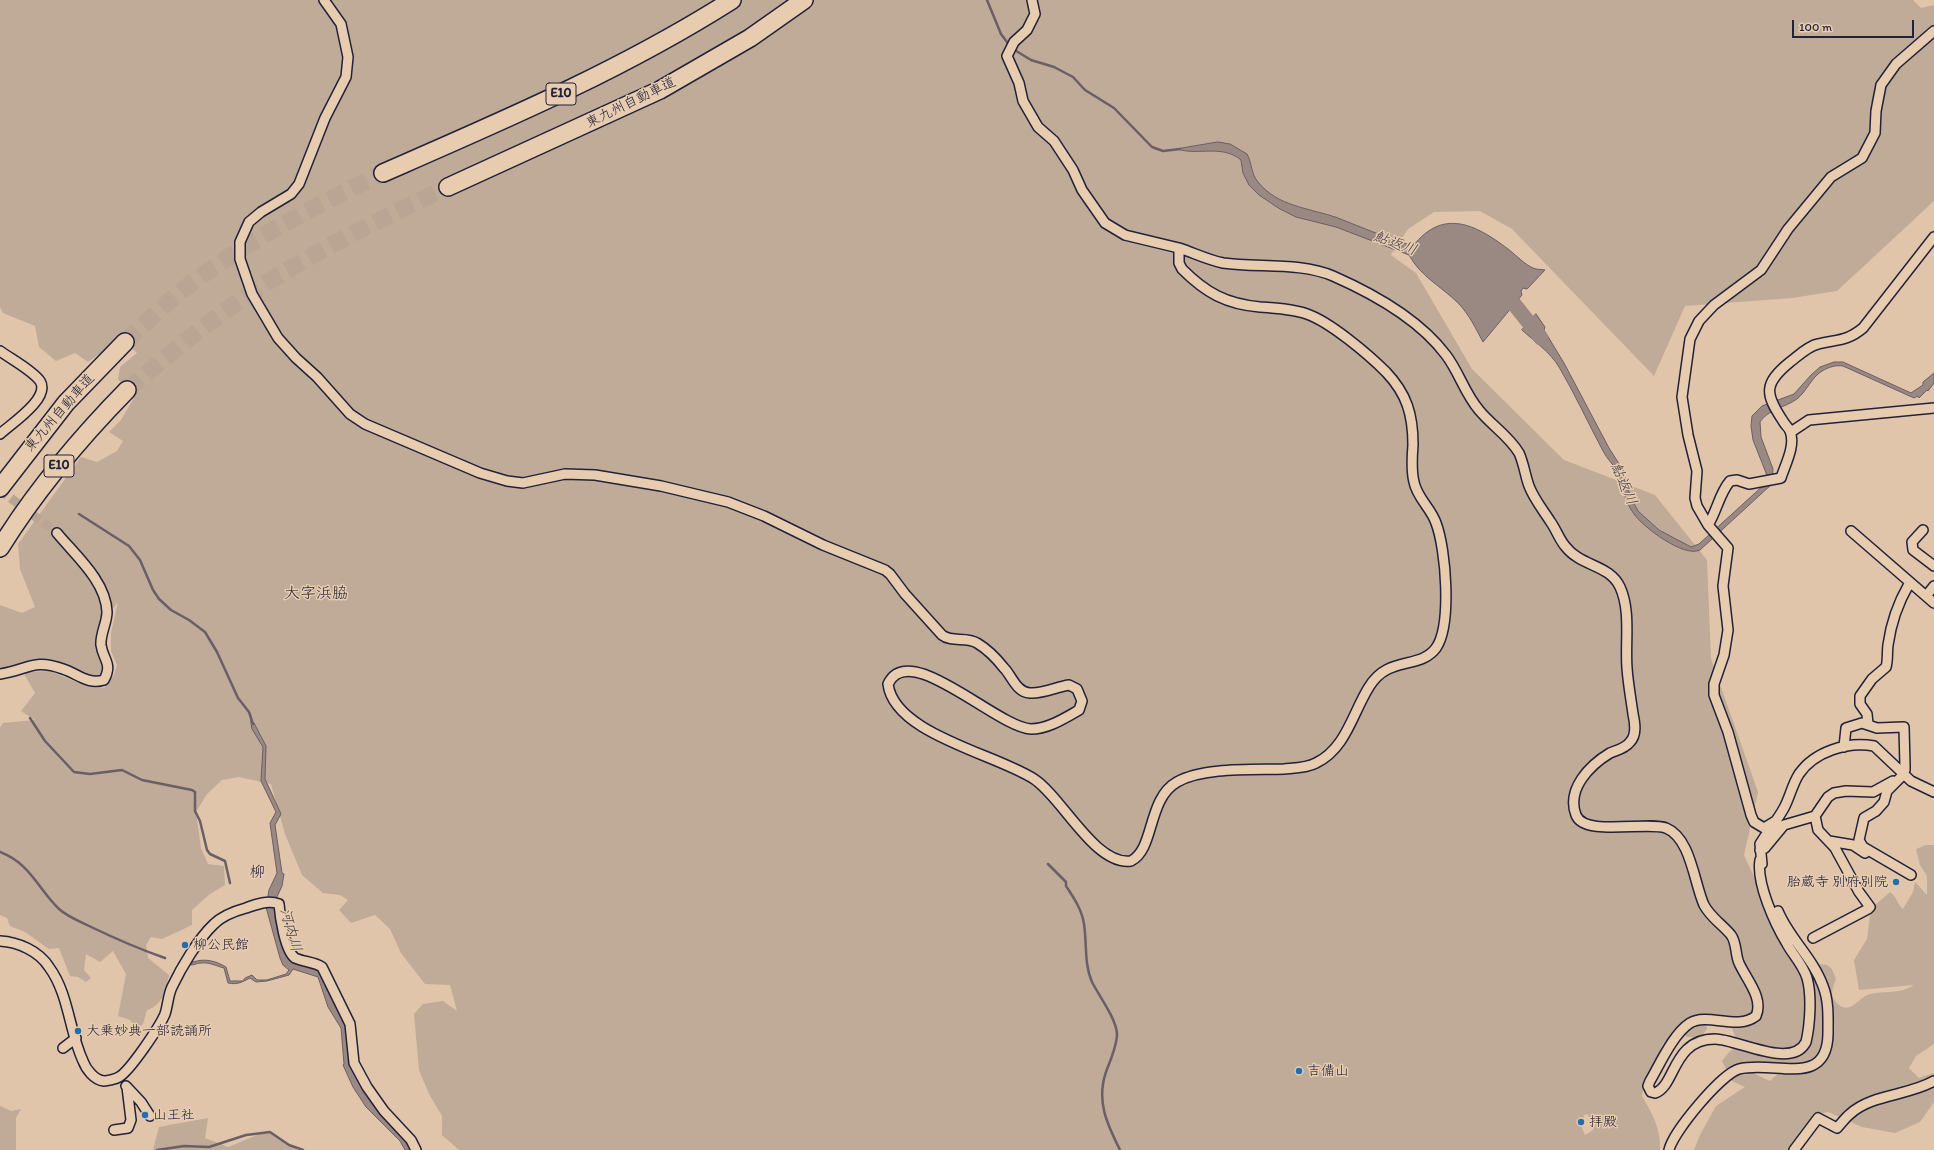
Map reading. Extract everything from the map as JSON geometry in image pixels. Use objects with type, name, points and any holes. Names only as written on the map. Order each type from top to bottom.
[{"type":"highway","name":"E10","points":[[383,173],[584,83],[682,32],[732,0]]},
{"type":"highway","name":"東九州自動車道","points":[[448,187],[660,90],[715,60],[804,0]]},
{"type":"highway","name":"東九州自動車道","points":[[0,488],[66,403],[125,342]]},
{"type":"highway","name":"E10","points":[[0,548],[43,485],[88,430],[127,390]]},
{"type":"street","points":[[324,0],[339,20],[343,30],[348,57],[346,77],[325,118],[303,176],[295,189],[285,198],[261,212],[249,222],[240,242],[240,259],[246,282],[268,324],[287,350],[317,377],[342,406],[358,420],[376,429],[426,448],[490,477],[523,483],[565,474],[595,475],[638,481],[691,493],[742,507],[818,543],[885,570],[945,638],[970,640],[978,644],[1004,667],[1022,690],[1030,693],[1043,692],[1069,685],[1077,689],[1082,701],[1079,710],[1073,714],[1045,727],[1030,729],[1014,724],[998,716],[929,675],[914,670],[907,670],[895,675],[888,684],[891,695],[903,712],[929,731],[1016,768],[1036,780],[1054,796],[1084,832],[1103,851],[1115,859],[1126,862],[1131,861],[1138,856],[1144,845],[1160,800],[1166,791],[1176,782],[1190,777],[1221,772],[1310,766],[1326,757],[1346,732],[1370,685],[1377,676],[1394,665],[1422,659],[1435,649],[1440,638],[1446,610],[1444,574],[1439,533],[1436,522],[1416,490],[1412,470],[1412,417],[1410,408],[1400,389],[1384,370],[1317,318],[1293,310],[1229,302],[1214,295],[1182,269],[1179,263],[1179,248]]},
{"type":"street","points":[[1032,0],[1036,14],[1027,30],[1014,42],[1007,56],[1019,83],[1023,101],[1038,127],[1054,141],[1073,170],[1082,190],[1106,223],[1125,235],[1179,248],[1223,263],[1304,269],[1323,272],[1377,299],[1412,322],[1436,342],[1455,368],[1479,411],[1516,449],[1523,463],[1530,488],[1568,550],[1587,564],[1605,570],[1619,584],[1626,613],[1627,668],[1634,720],[1633,738],[1630,743],[1624,747],[1601,759],[1589,770],[1580,782],[1576,794],[1576,815],[1582,821],[1596,826],[1663,828],[1675,836],[1689,860],[1705,907],[1714,920],[1733,938],[1738,960],[1753,990],[1759,1009],[1756,1016],[1744,1021],[1700,1021],[1688,1025],[1677,1038],[1650,1081],[1648,1086],[1651,1092],[1655,1093],[1661,1089],[1684,1052],[1700,1041],[1714,1039],[1734,1041],[1761,1051],[1778,1054],[1797,1051],[1801,1049],[1806,1042],[1809,1013],[1808,981],[1774,917],[1760,877],[1759,868],[1760,844],[1777,820],[1799,774],[1807,765],[1827,752],[1844,747],[1866,744],[1874,746],[1902,774],[1918,786],[1934,792]]},
{"type":"street","points":[[1777,820],[1764,828],[1754,822],[1741,785],[1728,732],[1714,695],[1714,684],[1724,655],[1728,630],[1723,586],[1728,548],[1712,530],[1697,506],[1695,498],[1697,471],[1688,435],[1682,397],[1690,339],[1699,321],[1714,305],[1761,270],[1788,229],[1831,177],[1862,158],[1875,133],[1876,111],[1881,85],[1896,64],[1934,31]]},
{"type":"street","points":[[1712,530],[1713,517],[1725,486],[1730,481],[1737,480],[1749,484],[1781,478],[1791,449],[1791,432],[1771,401],[1768,392],[1770,384],[1788,364],[1816,344],[1839,341],[1852,337],[1863,328],[1934,237]]},
{"type":"street","points":[[0,351],[36,377],[43,390],[37,401],[0,434]]},
{"type":"street","points":[[1791,432],[1809,420],[1934,408]]},
{"type":"street","points":[[1923,530],[1912,542],[1913,550],[1934,566]]},
{"type":"street","points":[[1851,531],[1910,584],[1934,603]]},
{"type":"street","points":[[0,674],[36,664],[46,664],[64,669],[87,680],[96,682],[104,680],[108,672],[108,663],[101,646],[107,618],[104,595],[91,573],[57,533]]},
{"type":"street","points":[[1868,724],[1867,714],[1860,704],[1860,696],[1872,679],[1886,667],[1888,644],[1894,613],[1899,600],[1910,584]]},
{"type":"street","points":[[1926,596],[1934,586]]},
{"type":"street","points":[[1844,747],[1846,728],[1862,723],[1877,728],[1904,727],[1905,770],[1896,782],[1887,790],[1880,807],[1876,812],[1867,816],[1862,823],[1859,840],[1863,847],[1870,852],[1911,875]]},
{"type":"street","points":[[1760,850],[1765,848],[1784,825],[1815,816],[1828,797],[1834,793],[1846,791],[1873,792],[1889,783],[1896,782]]},
{"type":"street","points":[[1813,938],[1836,927],[1870,907],[1859,892],[1829,841],[1818,830],[1815,816]]},
{"type":"street","points":[[1829,841],[1853,845],[1863,852],[1870,852]]},
{"type":"street","points":[[1669,1150],[1670,1144],[1716,1085],[1732,1072],[1749,1068],[1796,1069],[1808,1067],[1820,1062],[1825,1054],[1828,1043],[1828,1021],[1823,986],[1812,963],[1782,921],[1760,860]]},
{"type":"street","points":[[0,940],[10,941],[37,954],[49,966],[58,982],[83,1061],[92,1075],[104,1081],[119,1077],[128,1068],[158,1028],[165,1014],[171,988],[194,951],[214,924],[220,919],[241,910],[266,902],[278,904],[289,952],[299,959],[315,963],[322,967],[329,978],[341,1009],[350,1024],[354,1063],[367,1087],[384,1111],[411,1140],[416,1150]]},
{"type":"street","points":[[63,1048],[76,1038]]},
{"type":"street","points":[[119,1077],[141,1102],[150,1116]]},
{"type":"street","points":[[1794,1150],[1818,1118],[1837,1128],[1850,1113],[1868,1104],[1918,1089],[1934,1081]]},
{"type":"street","points":[[114,1130],[128,1128],[131,1120],[128,1087]]},
{"type":"shaded area","points":[[0,0],[1913,0],[1921,8],[1934,5],[1934,201],[1837,291],[1792,298],[1685,306],[1654,376],[1512,229],[1480,211],[1434,212],[1408,229],[1391,255],[1416,273],[1472,369],[1564,460],[1655,495],[1707,560],[1711,659],[1758,792],[1744,855],[1767,905],[1785,926],[1794,931],[1812,960],[1819,964],[1827,965],[1832,969],[1836,979],[1832,994],[1836,1002],[1841,1006],[1846,1008],[1850,1007],[1870,994],[1904,990],[1914,985],[1859,990],[1854,960],[1867,939],[1870,916],[1874,906],[1890,892],[1903,909],[1913,892],[1915,882],[1927,895],[1927,876],[1920,865],[1916,849],[1926,845],[1934,845],[1934,1044],[1916,1056],[1909,1068],[1919,1078],[1934,1073],[1934,1102],[1920,1122],[1895,1133],[1862,1127],[1828,1112],[1815,1115],[1790,1150],[1694,1150],[1700,1135],[1716,1106],[1745,1087],[1732,1081],[1722,1061],[1728,1053],[1737,1046],[1734,1032],[1728,1021],[1723,1017],[1712,1014],[1704,1016],[1707,1029],[1701,1037],[1687,1037],[1677,1028],[1662,1045],[1654,1066],[1645,1082],[1642,1096],[1657,1128],[1660,1150],[459,1150],[442,1135],[442,1116],[429,1094],[419,1070],[414,1014],[423,1004],[443,1001],[457,1011],[450,985],[425,984],[401,953],[390,929],[375,915],[351,923],[339,910],[348,900],[340,895],[323,893],[302,875],[285,834],[271,784],[239,777],[222,780],[207,794],[196,812],[201,848],[208,864],[224,866],[225,885],[210,894],[192,910],[192,925],[162,939],[151,937],[146,945],[148,958],[169,975],[165,991],[160,1001],[157,1005],[147,1010],[143,1024],[137,1028],[130,1020],[118,1016],[126,974],[113,951],[100,962],[86,954],[84,970],[91,978],[86,982],[78,977],[70,976],[59,948],[49,949],[25,932],[10,926],[7,918],[0,915],[0,728],[3,723],[35,720],[21,711],[35,693],[23,672],[50,671],[79,683],[104,688],[114,675],[117,665],[111,651],[111,633],[118,602],[101,624],[103,671],[101,676],[96,678],[48,660],[34,660],[0,670],[0,605],[22,613],[35,607],[20,569],[18,544],[81,457],[97,462],[117,451],[123,441],[109,432],[121,420],[134,398],[118,379],[120,367],[137,353],[122,338],[88,362],[75,353],[56,361],[39,347],[35,326],[3,313],[0,307]],"holes":[[[1757,1064],[1781,1071],[1770,1081],[1755,1074]],[[1587,1114],[1595,1125],[1593,1130],[1585,1135],[1582,1128],[1584,1115]]]},
{"type":"shaded area","points":[[0,1106],[11,1111],[21,1109],[16,1118],[16,1150],[0,1150]]},
{"type":"shaded area","points":[[208,1118],[205,1138],[228,1147],[267,1131],[298,1150],[153,1150],[159,1127]]},
{"type":"water","points":[[1218,142],[1230,144],[1247,154],[1254,176],[1258,182],[1275,197],[1295,206],[1338,218],[1413,246],[1424,234],[1436,227],[1448,224],[1459,224],[1471,227],[1496,240],[1523,262],[1536,269],[1545,270],[1527,289],[1523,288],[1521,291],[1522,295],[1483,342],[1462,307],[1425,275],[1409,255],[1336,227],[1296,217],[1280,209],[1259,195],[1249,185],[1243,173],[1241,160],[1234,155],[1218,151],[1185,151],[1177,149]]},
{"type":"water","points":[[1536,314],[1545,327],[1544,330],[1564,363],[1609,448],[1623,470],[1630,496],[1638,511],[1659,530],[1691,547],[1699,544],[1765,484],[1768,478],[1753,440],[1751,426],[1752,416],[1762,406],[1794,394],[1820,367],[1834,362],[1843,362],[1911,393],[1923,385],[1923,382],[1934,373],[1934,383],[1928,391],[1927,390],[1919,398],[1918,396],[1914,398],[1843,366],[1827,368],[1822,371],[1815,377],[1797,399],[1767,414],[1760,422],[1761,437],[1773,469],[1772,484],[1700,550],[1684,550],[1664,540],[1646,526],[1639,520],[1630,508],[1617,471],[1605,454],[1559,367],[1547,352],[1522,330]]},
{"type":"water","points":[[251,721],[254,723],[266,746],[265,779],[281,814],[275,825],[282,873],[284,874],[282,886],[276,899],[288,954],[319,970],[346,1025],[367,1095],[399,1131],[412,1150],[405,1150],[400,1141],[366,1107],[353,1087],[343,1065],[341,1028],[328,1007],[318,977],[293,969],[289,975],[267,981],[256,982],[250,978],[240,983],[231,984],[228,983],[224,968],[207,963],[191,965],[193,962],[202,960],[218,963],[226,967],[230,981],[243,981],[245,978],[252,975],[257,980],[267,980],[286,974],[289,970],[283,965],[280,958],[266,907],[269,890],[277,873],[270,823],[276,812],[261,781],[263,747],[252,729]]},
{"type":"waterway","points":[[987,0],[1001,34],[1010,46]]},
{"type":"waterway","points":[[1013,49],[1031,60],[1054,67],[1073,77],[1085,90],[1114,108],[1152,147],[1163,151],[1180,149]]},
{"type":"waterway","name":"鮎返川","points":[[1503,290],[1541,338]]},
{"type":"waterway","points":[[79,514],[129,546],[140,560],[153,590],[159,599],[171,610],[189,620],[205,632],[217,652],[238,698],[249,712],[253,724]]},
{"type":"waterway","points":[[30,718],[45,741],[74,772],[90,774],[122,770],[142,780],[192,790],[195,792],[195,811],[200,821],[207,850],[210,854],[225,861],[230,883]]},
{"type":"waterway","points":[[0,852],[11,857],[27,870],[59,909],[66,914],[77,921],[117,939],[165,958]]},
{"type":"waterway","points":[[1048,864],[1066,882],[1066,886],[1080,909],[1085,931],[1089,975],[1114,1021],[1116,1028],[1116,1043],[1106,1072],[1102,1093],[1104,1112],[1107,1122],[1120,1150]]},
{"type":"waterway","points":[[157,1150],[184,1146],[209,1147],[246,1135],[270,1132],[289,1145],[303,1150]]},
{"type":"tunnel","points":[[125,342],[187,287],[218,264],[286,222],[383,173]]},
{"type":"tunnel","points":[[127,390],[212,321],[241,300],[291,268],[342,239],[448,187]]},
{"type":"tunnel","points":[[0,490],[57,533]]},
{"type":"place","name":"胎蔵寺 別府別院","points":[[1896,882]]},
{"type":"place","name":"柳公民館","points":[[185,945]]},
{"type":"place","name":"大乗妙典一部読誦所","points":[[78,1031]]},
{"type":"place","name":"吉備山","points":[[1299,1071]]},
{"type":"place","name":"山王社","points":[[145,1115]]},
{"type":"place","name":"拝殿","points":[[1581,1122]]},
{"type":"district","name":"大字浜脇","points":[[316,594]]},
{"type":"district","name":"柳","points":[[257,873]]},
{"type":"water label","name":"河内川","points":[[290,930]]}]
